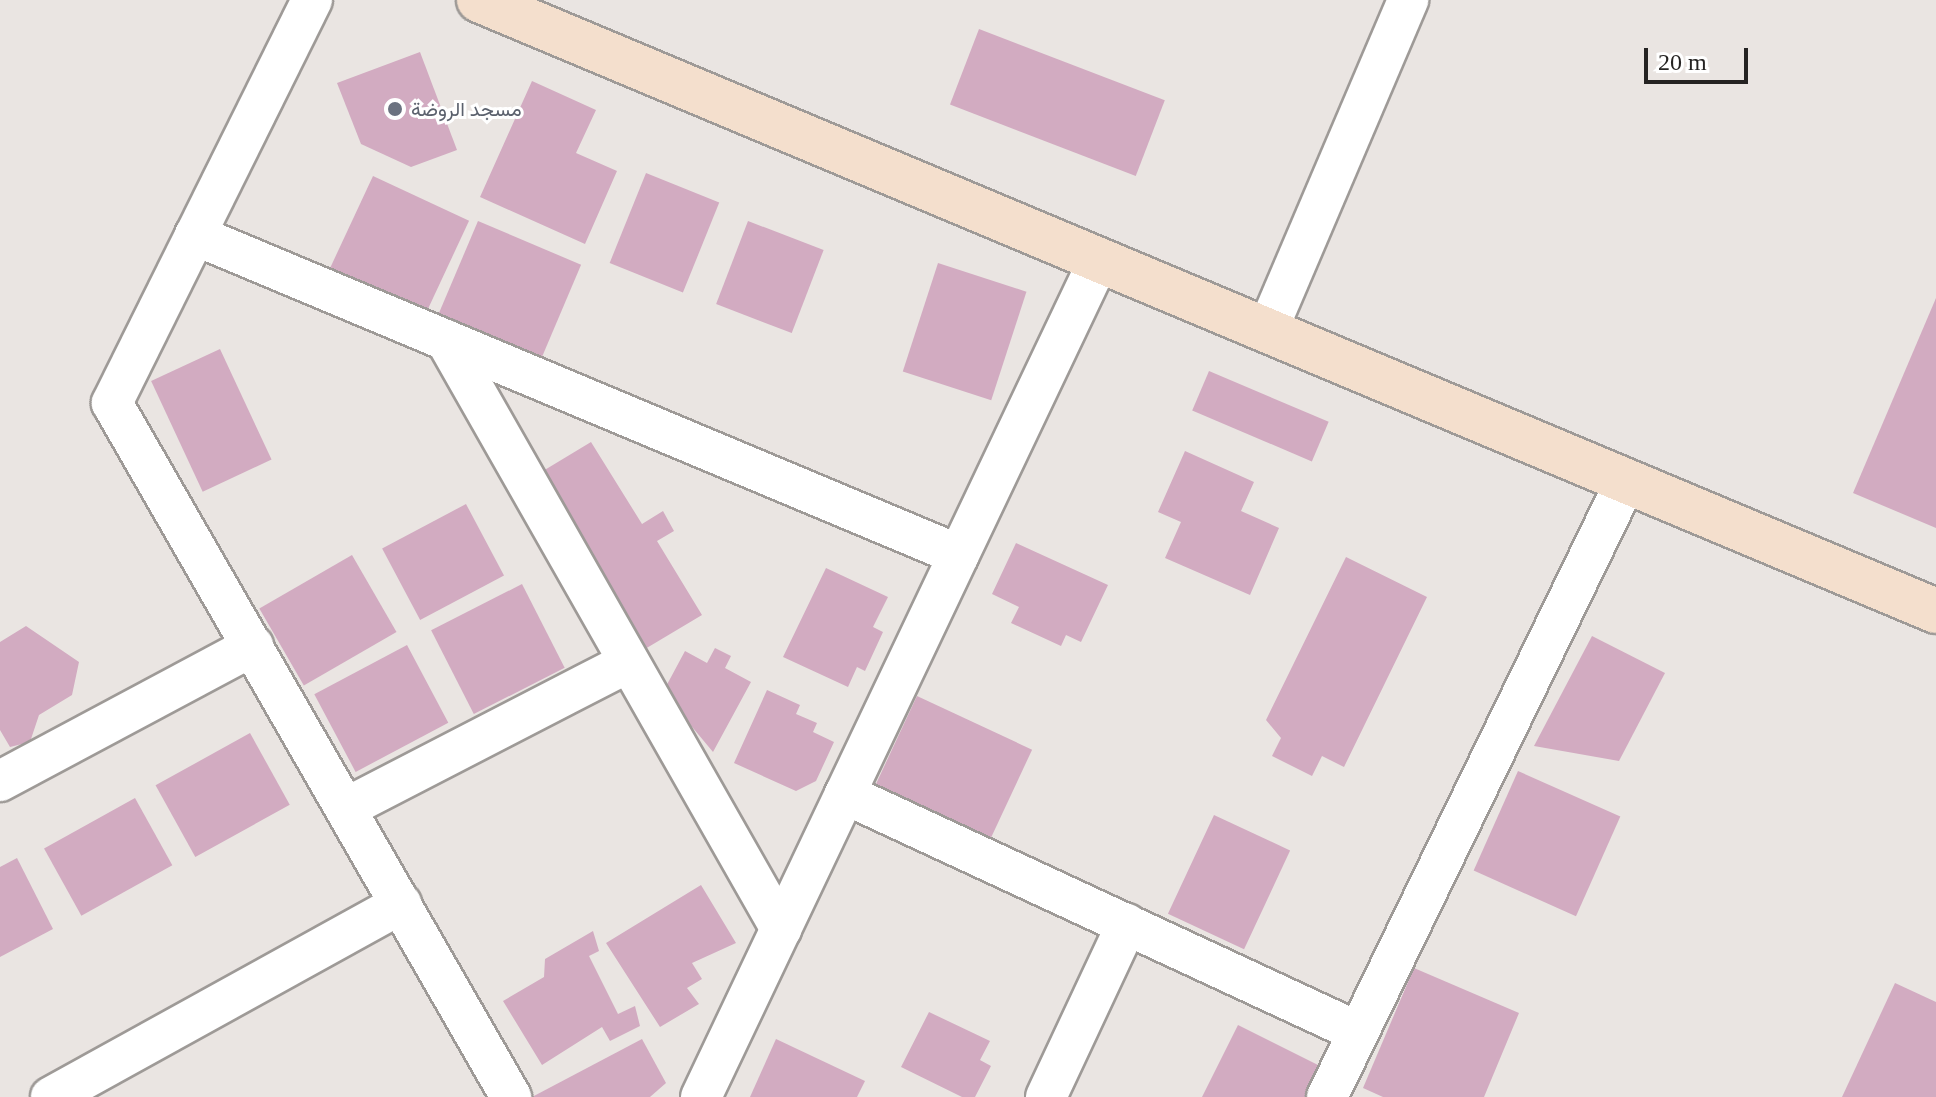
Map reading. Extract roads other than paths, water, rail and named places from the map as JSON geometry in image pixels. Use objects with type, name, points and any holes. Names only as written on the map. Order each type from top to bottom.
[{"type":"street","points":[[312,0],[112,403],[511,1097]]},
{"type":"street","points":[[479,0],[1936,611]]},
{"type":"street","points":[[1267,331],[1408,0]]},
{"type":"street","points":[[195,235],[959,555]]},
{"type":"street","points":[[701,1097],[1099,260]]},
{"type":"street","points":[[446,340],[781,929]]},
{"type":"street","points":[[1327,1097],[1626,481]]},
{"type":"street","points":[[0,781],[253,646]]},
{"type":"street","points":[[346,808],[629,662]]},
{"type":"street","points":[[845,794],[1358,1032]]},
{"type":"street","points":[[51,1097],[401,904]]},
{"type":"street","points":[[1046,1097],[1127,924]]},
{"type":"place","name":"مسجد الروضة","points":[[395,109]]}]
